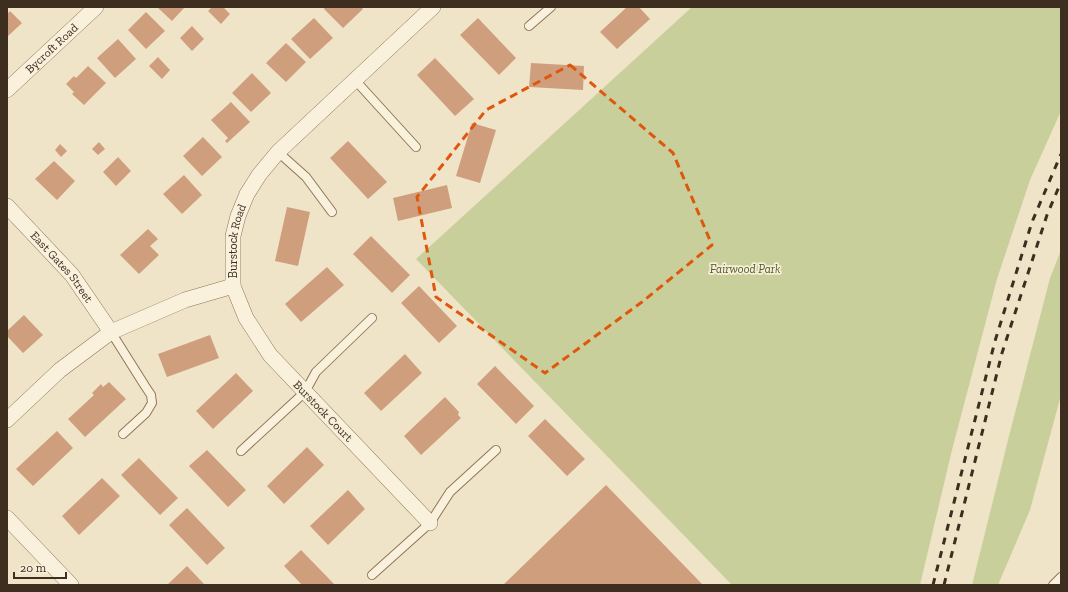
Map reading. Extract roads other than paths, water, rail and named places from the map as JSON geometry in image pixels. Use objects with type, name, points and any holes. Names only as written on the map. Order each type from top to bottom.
[{"type":"street","name":"Bycroft Road","points":[[7,90],[96,7]]},
{"type":"street","name":"Burstock Road","points":[[7,420],[60,370],[111,332],[185,300],[233,286],[233,236],[238,216],[247,194],[259,175],[278,152],[433,7]]},
{"type":"street","name":"East Gates Street","points":[[7,206],[72,275],[111,332]]},
{"type":"street","name":"Burstock Court","points":[[233,286],[246,318],[270,356],[430,523]]},
{"type":"street","points":[[7,518],[71,585]]},
{"type":"lane","points":[[529,26],[551,7]]},
{"type":"lane","points":[[355,80],[416,147]]},
{"type":"lane","points":[[278,152],[306,177],[332,212]]},
{"type":"lane","points":[[241,451],[304,392],[316,372],[372,318]]},
{"type":"lane","points":[[111,332],[145,386],[152,402],[146,413],[123,434]]},
{"type":"lane","points":[[372,575],[430,523],[450,492],[496,450]]},
{"type":"lane","points":[[1053,585],[1061,577]]},
{"type":"railway","points":[[933,585],[995,341],[1032,222],[1061,154]]},
{"type":"railway","points":[[944,585],[1002,353],[1047,215],[1061,182]]},
{"type":"park label","name":"Fairwood Park","points":[[745,269]]}]
